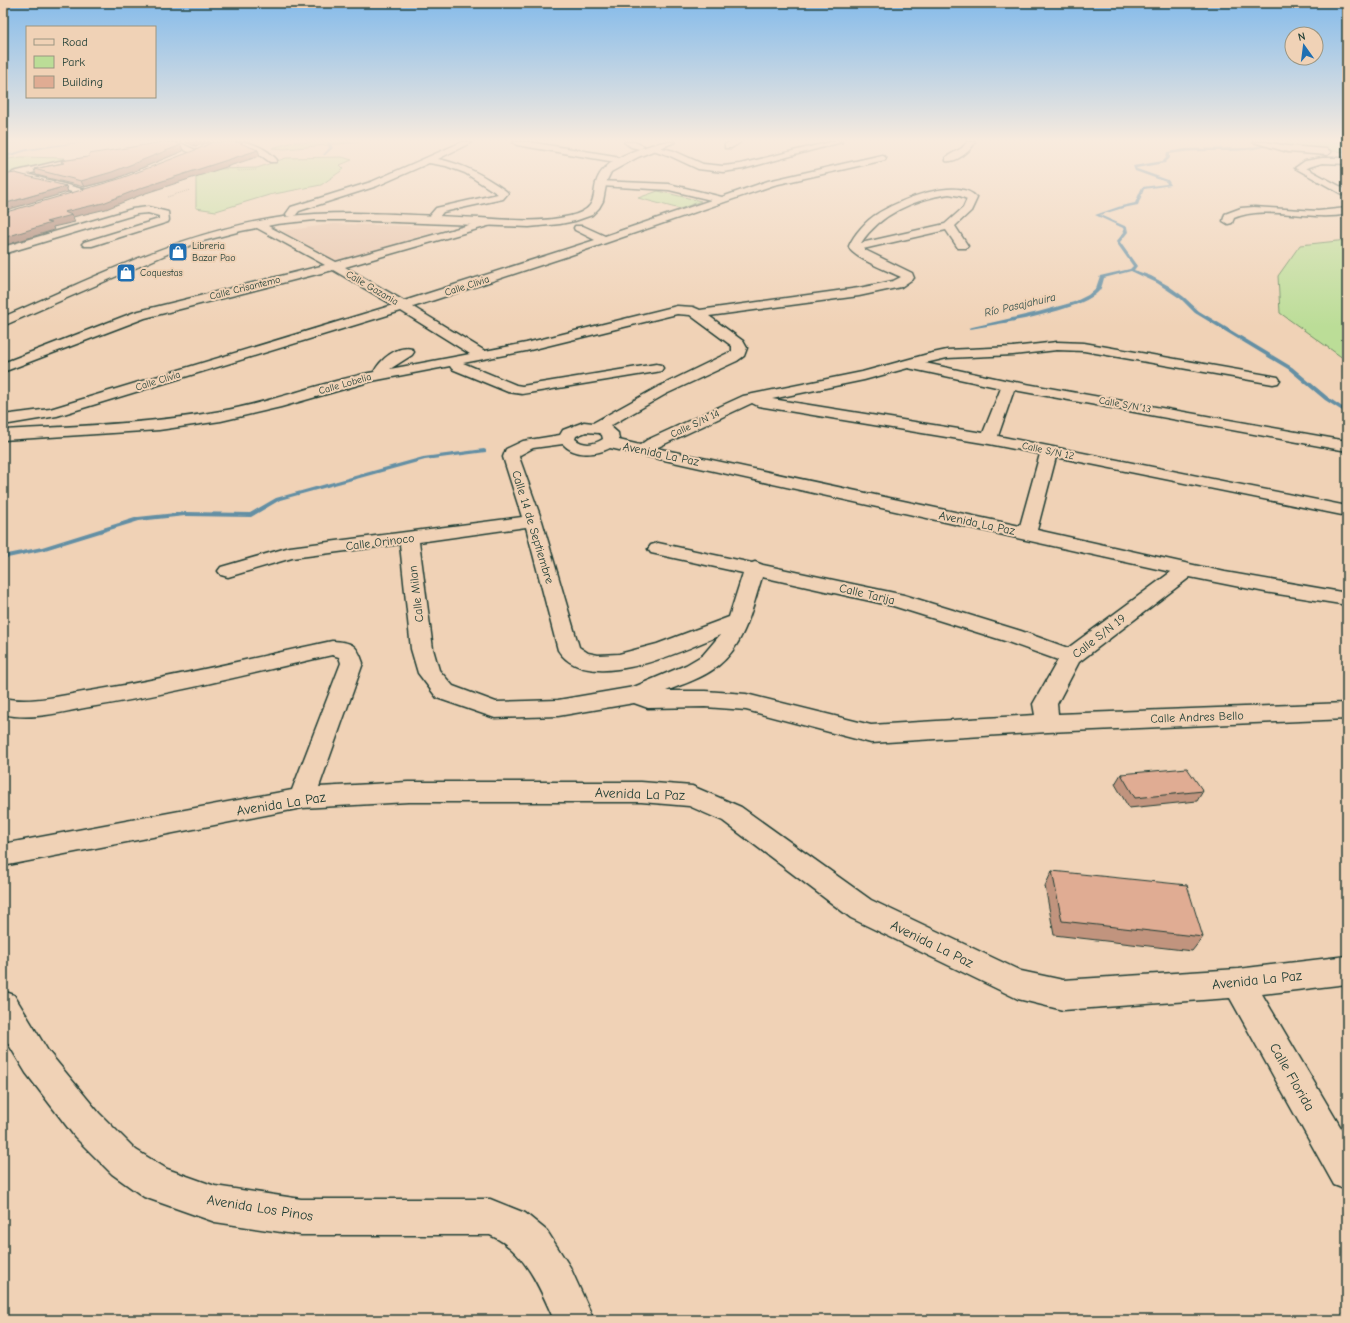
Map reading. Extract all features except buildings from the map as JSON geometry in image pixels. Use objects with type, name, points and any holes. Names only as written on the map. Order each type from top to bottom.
[{"type":"street","points":[[291,214],[294,209],[311,204]]},
{"type":"street","points":[[435,215],[440,210],[466,204]]},
{"type":"street","points":[[3,322],[184,244],[291,214],[348,212],[435,215],[548,222],[582,215],[595,209],[598,204]]},
{"type":"street","name":"Calle Clivia","points":[[3,420],[52,413],[404,306],[712,204]]},
{"type":"street","points":[[907,204],[897,207],[875,221],[855,243],[854,248],[949,226],[955,222],[971,204]]},
{"type":"street","points":[[3,313],[172,242],[204,231],[263,221],[327,217],[493,219],[549,218],[576,211],[584,205]]},
{"type":"street","points":[[3,252],[136,211],[148,210],[164,214],[164,220],[158,223],[88,244]]},
{"type":"street","points":[[1228,221],[1229,216],[1239,211],[1323,214],[1347,211]]},
{"type":"street","name":"Calle Crisantemo","points":[[3,368],[140,315],[262,283],[335,266],[493,219]]},
{"type":"street","name":"Calle Gazania","points":[[263,221],[261,226],[335,266],[404,306],[484,356]]},
{"type":"street","points":[[949,226],[962,246]]},
{"type":"street","points":[[579,228],[605,240]]},
{"type":"street","points":[[61,234],[100,248]]},
{"type":"street","name":"Calle Lobelia","points":[[3,435],[187,422],[276,404],[382,374],[484,356],[690,312],[858,292],[897,284],[908,278],[908,276],[863,255],[854,248]]},
{"type":"street","points":[[597,427],[610,433],[611,440],[608,443],[598,447],[585,448],[573,446],[567,439],[569,434],[578,428],[597,427],[661,391],[732,358],[739,352],[740,348],[734,340],[690,312]]},
{"type":"street","name":"Calle S/N 14","points":[[644,450],[653,443],[748,399],[864,376],[947,354],[1069,346],[1084,347],[1273,380]]},
{"type":"street","points":[[382,374],[381,372],[383,366],[407,352]]},
{"type":"street","points":[[454,362],[457,366],[513,390],[522,390],[656,368]]},
{"type":"street","name":"Calle S/N 13","points":[[906,364],[1009,385],[1346,446]]},
{"type":"street","points":[[989,439],[1009,385]]},
{"type":"street","name":"Calle S/N 12","points":[[748,399],[989,439],[1347,511]]},
{"type":"street","name":"Calle 14 de Septiembre","points":[[567,439],[529,444],[512,452],[512,457],[533,521],[569,650],[573,656],[584,662],[617,662],[657,653],[727,624],[737,624]]},
{"type":"street","name":"Avenida La Paz","points":[[608,443],[1027,534],[1185,571],[1252,585],[1347,599]]},
{"type":"street","points":[[1027,534],[1049,452]]},
{"type":"street","name":"Calle Orinoco","points":[[228,571],[290,553],[533,521]]},
{"type":"street","name":"Calle Milan","points":[[409,538],[422,649],[429,673],[446,692],[495,710],[558,708],[639,694]]},
{"type":"street","name":"Calle Tarija","points":[[658,548],[897,600],[1013,636],[1071,657]]},
{"type":"street","points":[[639,694],[694,670],[711,660],[726,643],[737,624],[755,568]]},
{"type":"street","name":"Calle S/N 19","points":[[1048,723],[1046,704],[1071,657],[1185,571]]},
{"type":"street","points":[[3,706],[9,708],[37,708],[128,693],[332,648],[343,649],[349,653],[352,663],[302,798]]},
{"type":"street","name":"Calle Andres Bello","points":[[639,694],[642,698],[648,700],[705,699],[746,702],[871,734],[1048,723],[1347,711]]},
{"type":"street","name":"Avenida La Paz","points":[[3,855],[302,798],[408,792],[641,792],[692,796],[732,814],[861,909],[1018,985],[1063,995],[1238,983],[1347,970]]},
{"type":"street","name":"Calle Florida","points":[[1238,983],[1347,1172]]},
{"type":"street","name":"Avenida Los Pinos","points":[[3,1006],[37,1062],[86,1125],[124,1162],[157,1184],[216,1204],[301,1217],[490,1217],[513,1227],[535,1247],[547,1263],[574,1320]]},
{"type":"shaded area","points":[[334,224],[408,226],[445,229],[337,261],[282,231]]},
{"type":"green space","points":[[196,204],[240,204],[216,211],[196,208]]},
{"type":"green space","points":[[660,204],[694,204],[680,209]]},
{"type":"green space","points":[[1347,240],[1347,361],[1280,313],[1278,276],[1300,245]]},
{"type":"waterway","name":"Río Pasajahuira","points":[[1131,270],[1135,266],[1118,242],[1126,232],[1125,227],[1097,215],[1137,204]]},
{"type":"waterway","name":"Río Pasajahuira","points":[[970,328],[1038,314],[1076,303],[1090,296],[1098,289],[1102,277],[1131,270]]},
{"type":"waterway","points":[[1131,270],[1150,277],[1167,286],[1183,298],[1197,312],[1290,368],[1327,399],[1347,412]]},
{"type":"waterway","points":[[3,557],[43,549],[138,519],[185,514],[251,515],[278,499],[425,458],[484,451]]},
{"type":"place","name":"Libreria Bazar Pao","points":[[178,252]]},
{"type":"place","name":"Coquestas","points":[[126,273]]}]
